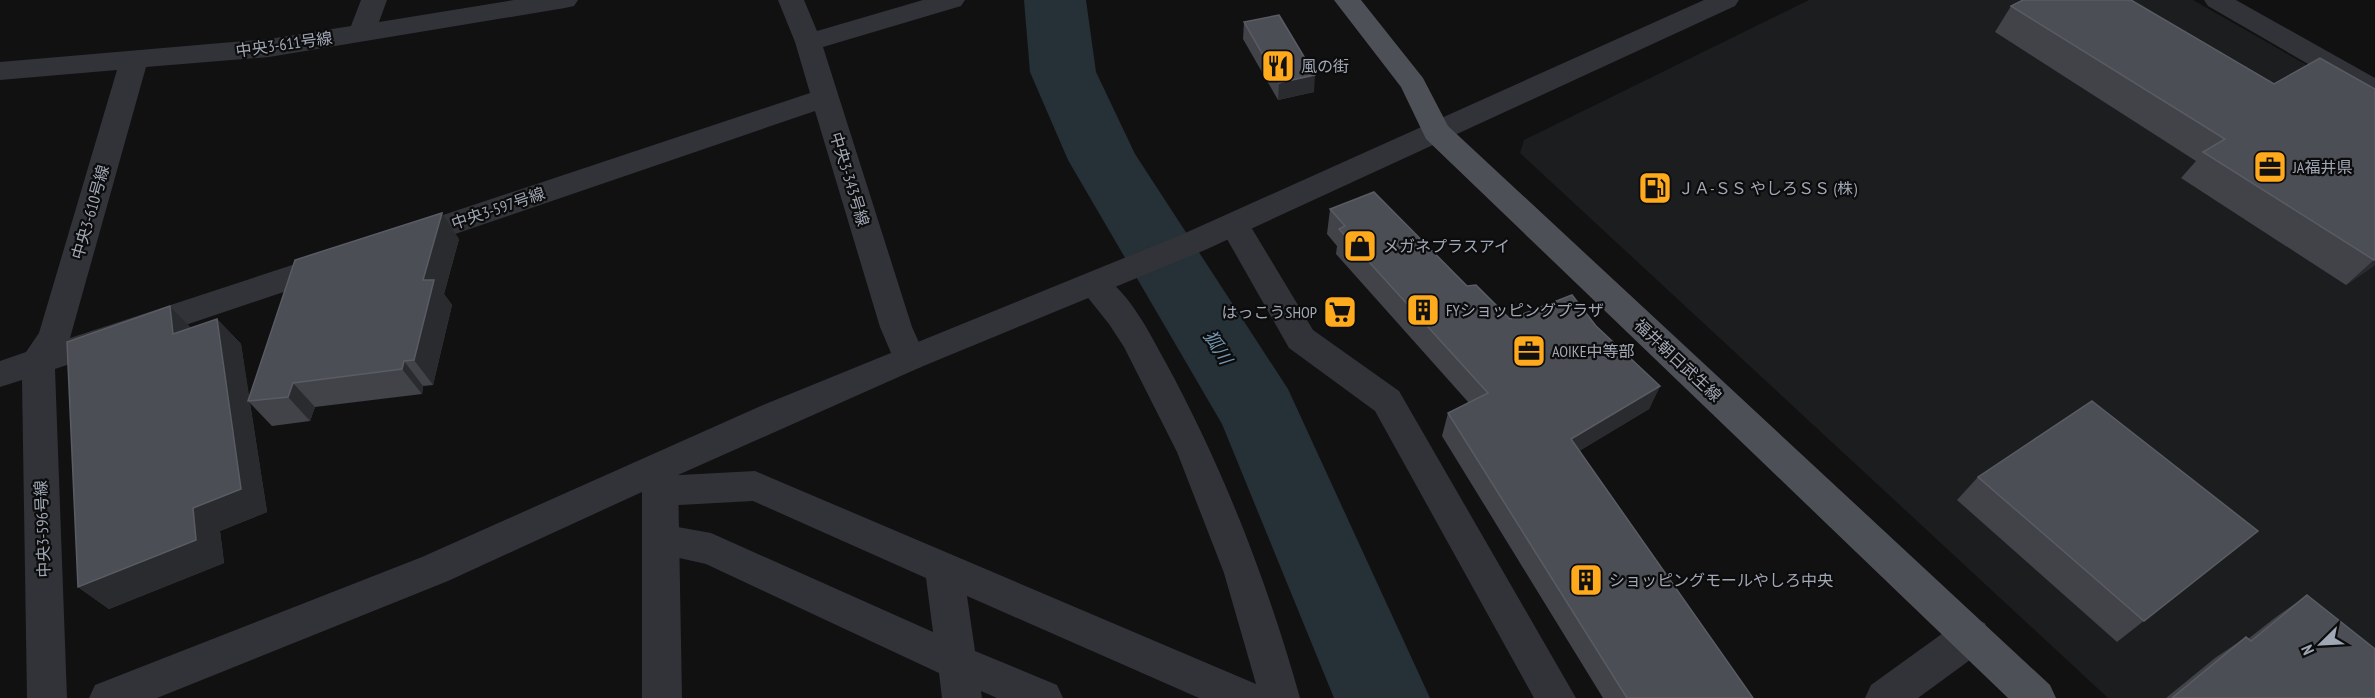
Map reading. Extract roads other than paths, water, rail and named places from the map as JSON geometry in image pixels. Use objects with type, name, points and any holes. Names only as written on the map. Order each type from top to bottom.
[{"type":"main road","name":"福井朝日武生線","points":[[1347,0],[1413,84],[1436,132],[2036,698]]},
{"type":"street","points":[[362,33],[374,0]]},
{"type":"street","name":"中央3-611号線","points":[[0,71],[269,48],[565,0]]},
{"type":"street","name":"中央3-343号線","points":[[791,0],[808,42],[896,327],[909,358]]},
{"type":"street","points":[[808,42],[952,0]]},
{"type":"street","points":[[109,698],[661,480],[775,415],[1234,225],[1726,0]]},
{"type":"street","points":[[2217,0],[2375,90]]},
{"type":"street","name":"中央3-610号線","points":[[38,361],[54,337],[134,60]]},
{"type":"street","name":"中央3-597号線","points":[[0,374],[825,98]]},
{"type":"street","points":[[1234,225],[1301,339],[1387,401],[1556,698]]},
{"type":"street","points":[[1099,282],[1132,332],[1173,406],[1213,496],[1261,625],[1280,698]]},
{"type":"street","name":"中央3-596号線","points":[[38,361],[47,698]]},
{"type":"street","points":[[661,480],[662,698]]},
{"type":"street","points":[[661,480],[755,486],[1244,698]]},
{"type":"street","points":[[661,540],[711,549],[960,680],[1043,698]]},
{"type":"street","points":[[944,569],[960,680]]},
{"type":"street","points":[[1885,698],[1971,636]]},
{"type":"waterway","name":"狐川","points":[[1055,0],[1063,72],[1103,160],[1259,413],[1382,698]]},
{"type":"place","name":"風の街","points":[[1278,66]]},
{"type":"place","name":"JA福井県","points":[[2270,167]]},
{"type":"place","name":"ＪＡ-ＳＳ やしろＳＳ (株)","points":[[1655,188]]},
{"type":"place","name":"メガネプラスアイ","points":[[1360,246]]},
{"type":"place","name":"FYショッピングプラザ","points":[[1423,310]]},
{"type":"place","name":"はっこうSHOP","points":[[1340,312]]},
{"type":"place","name":"AOIKE中等部","points":[[1529,351]]},
{"type":"place","name":"ショッピングモールやしろ中央","points":[[1586,580]]}]
